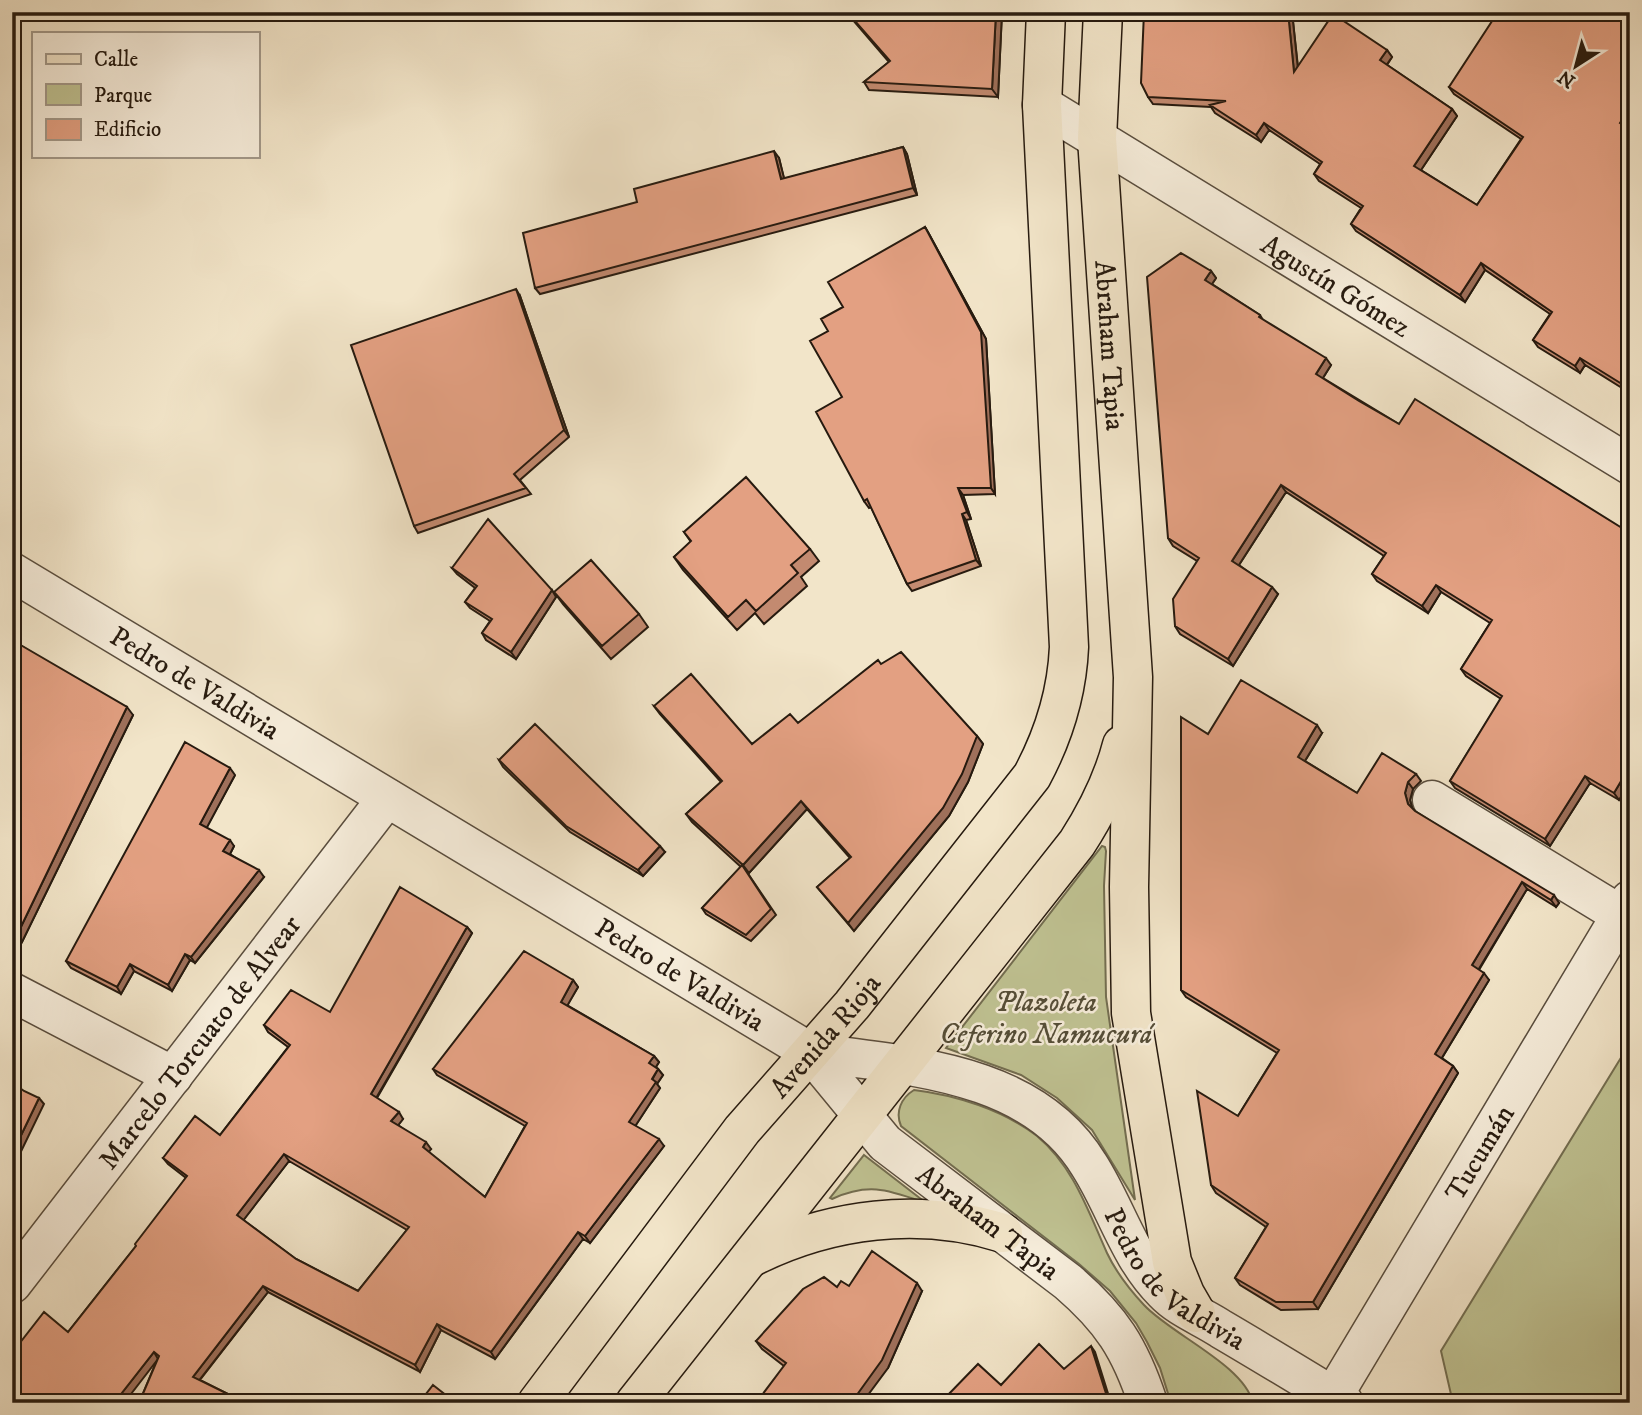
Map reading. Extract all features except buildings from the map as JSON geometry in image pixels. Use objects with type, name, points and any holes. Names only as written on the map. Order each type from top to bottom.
[{"type":"main road","name":"Abraham Tapia","points":[[1046,12],[1042,105],[1069,647]]},
{"type":"main road","name":"Abraham Tapia","points":[[1103,12],[1097,138],[1133,677]]},
{"type":"main road","name":"Avenida Rioja","points":[[537,1403],[742,1130],[852,1005],[1032,776],[1052,734],[1059,710],[1065,686],[1069,647]]},
{"type":"main road","points":[[635,1403],[1077,843],[1112,777],[1127,726],[1133,677]]},
{"type":"main road","points":[[1133,677],[1129,887],[1131,1013],[1170,1252],[1185,1294],[1196,1313]]},
{"type":"main road","points":[[747,1260],[799,1237],[868,1221],[916,1218],[963,1223],[1003,1233]]},
{"type":"street","name":"Agustín Gómez","points":[[1042,105],[1630,465]]},
{"type":"street","name":"Pedro de Valdivia","points":[[12,572],[810,1052],[932,1069],[992,1087],[1022,1101],[1046,1117],[1070,1139],[1088,1162],[1137,1260],[1172,1300],[1335,1401]]},
{"type":"street","name":"Marcelo Torcuato de Alvear","points":[[12,1284],[387,797]]},
{"type":"street","points":[[1432,800],[1625,907]]},
{"type":"street","name":"Tucumán","points":[[1335,1401],[1625,907]]},
{"type":"street","points":[[12,992],[173,1076]]},
{"type":"street","name":"Abraham Tapia","points":[[810,1052],[885,1143],[1068,1282],[1110,1323],[1133,1363],[1148,1403]]},
{"type":"green space","name":"Plazoleta Ceferino Namucurá","points":[[1102,846],[1106,851],[1106,997],[1135,1200],[1092,1130],[1057,1098],[1021,1075],[946,1048]]},
{"type":"green space","points":[[1630,1043],[1630,1403],[1453,1403],[1441,1351]]},
{"type":"green space","points":[[914,1090],[946,1096],[994,1111],[1024,1127],[1050,1148],[1070,1176],[1111,1260],[1129,1287],[1156,1316],[1236,1376],[1247,1389],[1253,1403],[1171,1403],[1160,1368],[1147,1342],[1136,1323],[1110,1291],[901,1126],[900,1106]]},
{"type":"green space","points":[[864,1155],[921,1199],[920,1201],[897,1193],[866,1189],[830,1198]]}]
